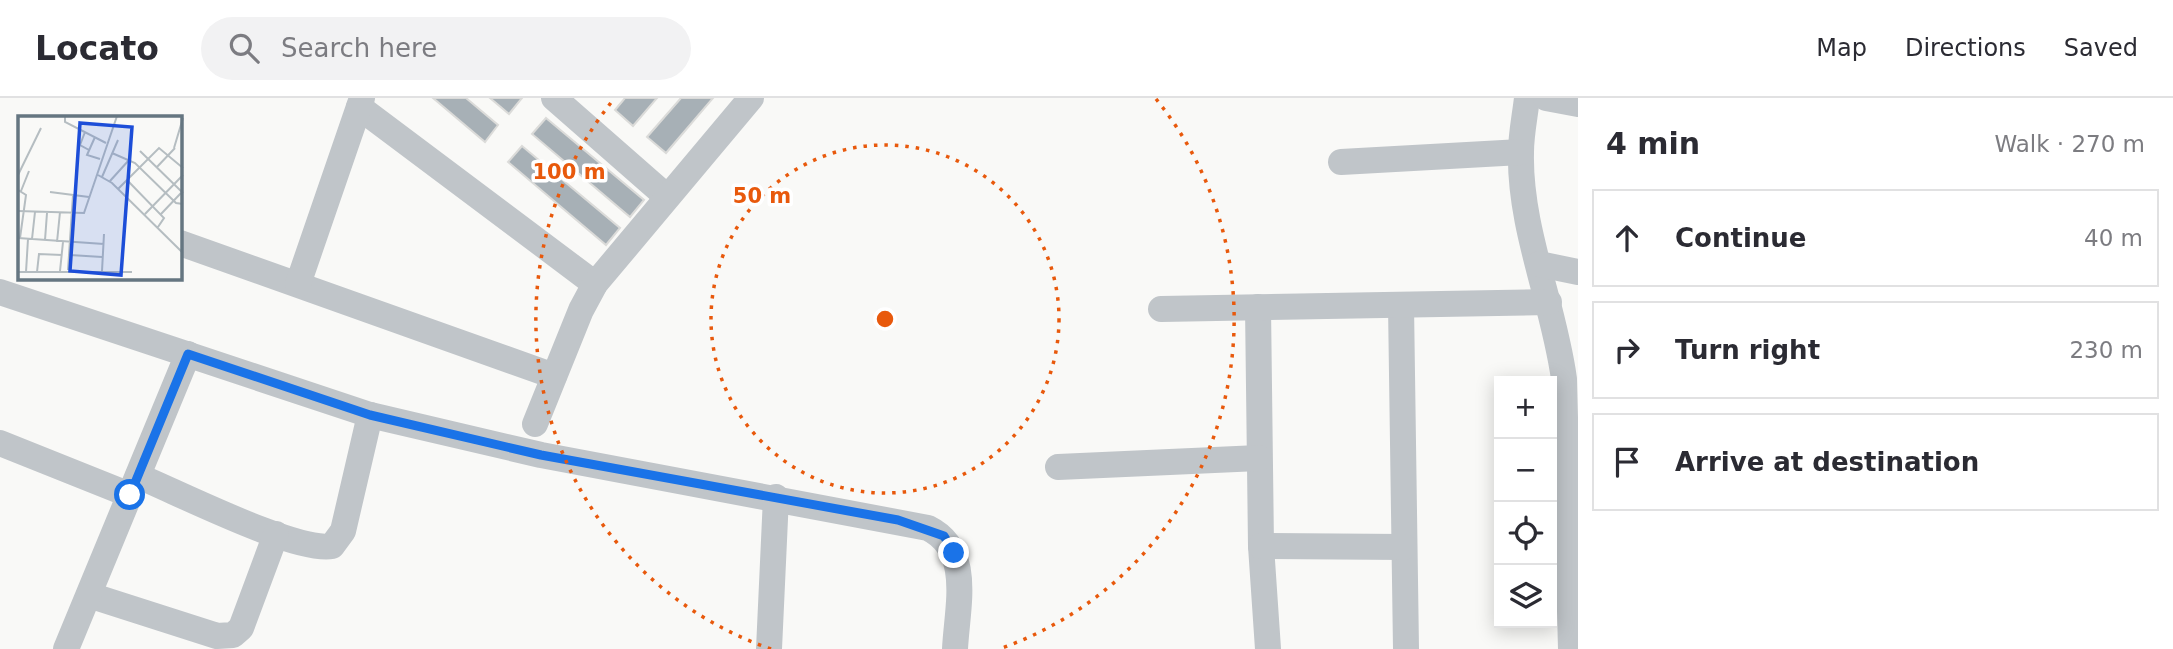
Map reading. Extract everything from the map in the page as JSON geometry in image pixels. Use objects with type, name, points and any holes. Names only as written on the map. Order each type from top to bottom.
[{"type":"street","points":[[534,424],[595,284],[751,98]]},
{"type":"street","points":[[1527,98],[1521,152],[1539,264],[1558,337],[1571,416],[1571,649]]},
{"type":"street","points":[[1546,98],[1578,104]]},
{"type":"street","points":[[298,284],[361,102],[595,284]]},
{"type":"street","points":[[569,103],[667,197]]},
{"type":"street","points":[[1341,162],[1521,152]]},
{"type":"street","points":[[182,244],[554,376]]},
{"type":"street","points":[[1539,264],[1578,272]]},
{"type":"street","points":[[0,292],[370,415],[541,455],[898,520],[944,536],[954,553],[959,578],[955,649]]},
{"type":"street","points":[[1161,309],[1549,302]]},
{"type":"street","points":[[1401,305],[1406,649]]},
{"type":"street","points":[[1258,307],[1261,546],[1268,649]]},
{"type":"street","points":[[66,649],[188,354]]},
{"type":"street","points":[[0,443],[319,549],[332,546],[343,531],[370,415]]},
{"type":"street","points":[[1058,467],[1259,458]]},
{"type":"street","points":[[769,649],[776,497]]},
{"type":"street","points":[[89,595],[217,636],[233,635],[241,628],[276,534]]},
{"type":"street","points":[[1261,546],[1404,547]]},
{"type":"building","points":[[433,98],[466,98],[498,125],[485,142]]},
{"type":"building","points":[[490,98],[522,98],[509,114]]},
{"type":"building","points":[[625,98],[657,98],[633,126],[615,110]]},
{"type":"building","points":[[681,98],[713,98],[666,153],[647,137]]},
{"type":"building","points":[[546,118],[644,200],[630,217],[532,134]]},
{"type":"building","points":[[522,146],[620,228],[606,245],[508,162]]},
{"type":"route","points":[[130,495],[188,354],[370,415],[541,455],[898,520],[928,528],[944,536],[954,553]]}]
